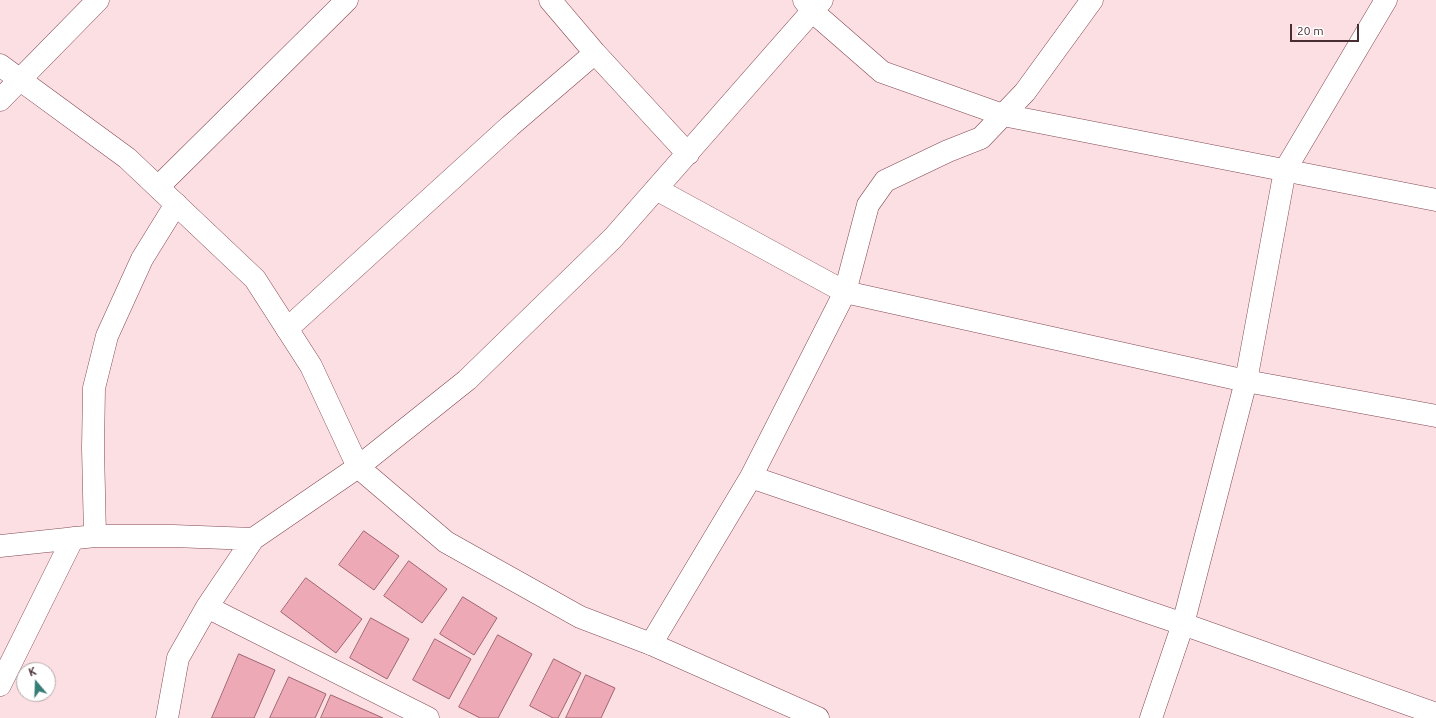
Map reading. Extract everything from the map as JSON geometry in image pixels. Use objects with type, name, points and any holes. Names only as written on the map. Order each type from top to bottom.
[{"type":"street","points":[[0,100],[98,0]]},
{"type":"street","points":[[158,187],[347,0]]},
{"type":"street","points":[[550,0],[595,53],[688,154]]},
{"type":"street","points":[[651,644],[751,477],[845,292],[868,205],[885,180],[948,151],[981,138],[1025,92],[1092,0]]},
{"type":"street","points":[[1151,718],[1183,624],[1246,381],[1285,170],[1386,0]]},
{"type":"street","points":[[167,718],[178,658],[207,607],[253,539],[358,466],[467,380],[613,238],[688,154],[813,4],[882,72],[1003,115],[1436,200]]},
{"type":"street","points":[[287,329],[510,126],[595,53]]},
{"type":"street","points":[[0,65],[127,158],[255,279],[310,366],[358,466],[446,542],[580,617],[651,644],[818,718]]},
{"type":"street","points":[[656,189],[845,292],[1246,381],[1436,416]]},
{"type":"street","points":[[95,536],[92,448],[94,388],[108,336],[142,259],[176,204]]},
{"type":"street","points":[[751,477],[1183,624],[1436,714]]},
{"type":"street","points":[[0,546],[95,536],[173,536],[253,539]]},
{"type":"street","points":[[0,685],[73,538]]},
{"type":"street","points":[[207,607],[428,718]]},
{"type":"building","points":[[364,531],[399,556],[374,590],[339,565]]},
{"type":"building","points":[[409,561],[447,589],[422,623],[384,596]]},
{"type":"building","points":[[306,578],[362,619],[336,653],[281,612]]},
{"type":"building","points":[[463,597],[497,618],[474,655],[440,634]]},
{"type":"building","points":[[371,618],[409,639],[387,679],[350,658]]},
{"type":"building","points":[[498,635],[532,654],[498,718],[480,718],[459,707]]},
{"type":"building","points":[[435,639],[471,659],[449,699],[413,680]]},
{"type":"building","points":[[239,654],[275,670],[254,718],[212,718]]},
{"type":"building","points":[[554,659],[581,673],[558,718],[553,718],[530,706]]},
{"type":"building","points":[[586,675],[615,688],[601,718],[566,718]]},
{"type":"building","points":[[289,677],[326,694],[315,718],[270,718]]},
{"type":"building","points":[[331,695],[383,718],[321,718]]}]
